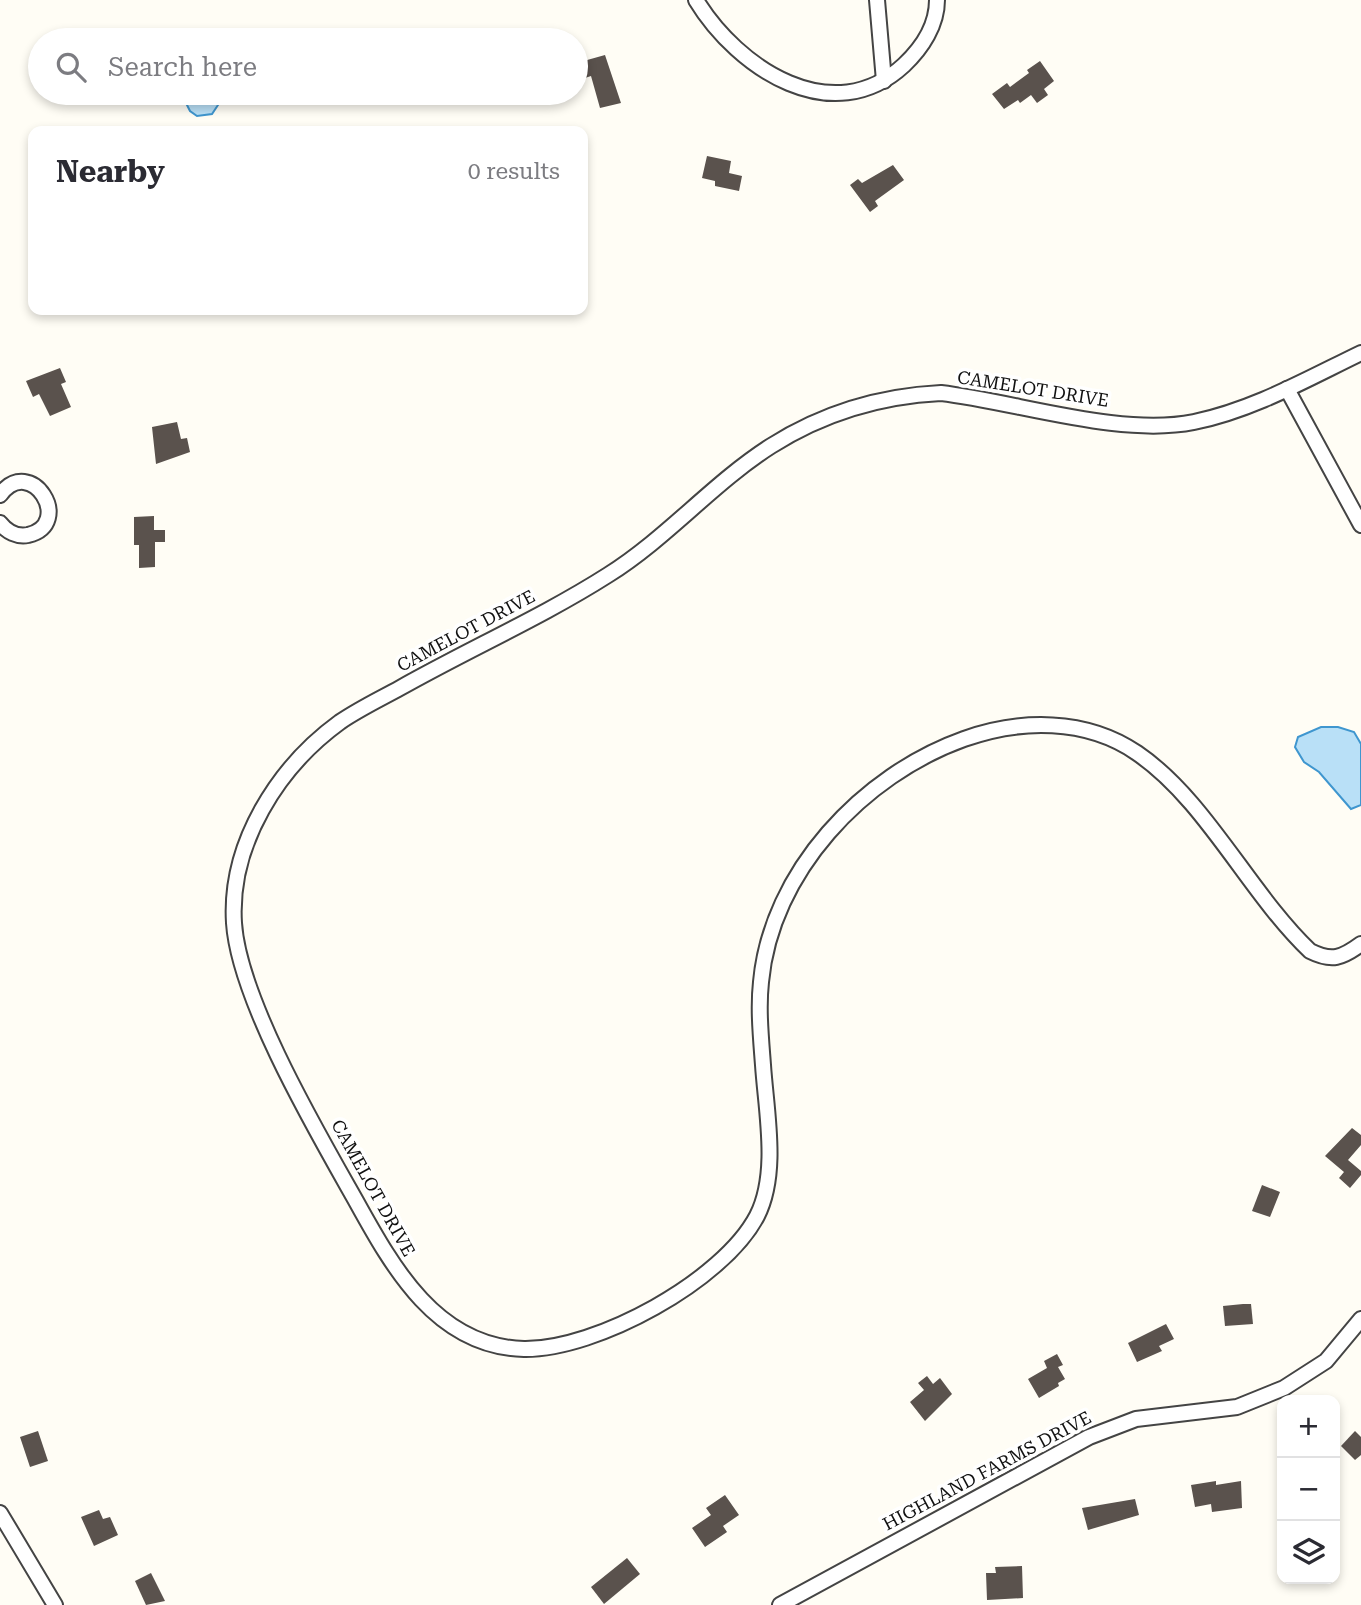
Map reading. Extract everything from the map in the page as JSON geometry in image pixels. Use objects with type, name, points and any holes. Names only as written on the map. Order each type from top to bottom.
[{"type":"street","points":[[696,0],[735,50],[762,69],[796,86],[819,93],[838,94],[870,88],[884,81],[920,48],[930,30],[937,0]]},
{"type":"street","points":[[877,0],[884,81]]},
{"type":"street","name":"CAMELOT DRIVE","points":[[1361,354],[1224,415],[1191,423],[1142,425],[941,393],[908,395],[858,406],[810,424],[766,449],[650,546],[608,575],[342,721],[303,754],[271,793],[248,838],[236,887],[234,920],[239,953],[276,1046],[328,1151],[405,1284],[428,1308],[455,1328],[485,1343],[519,1349],[552,1347],[601,1334],[704,1278],[729,1255],[758,1214],[767,1181],[761,978],[772,929],[793,883],[821,841],[856,804],[895,772],[939,748],[987,730],[1038,724],[1089,730],[1134,750],[1172,783],[1310,951],[1326,959],[1343,957],[1361,944]]},
{"type":"street","points":[[1287,389],[1361,525]]},
{"type":"street","points":[[0,495],[11,485],[29,483],[43,493],[49,509],[43,526],[28,535],[12,533],[0,523]]},
{"type":"street","name":"HIGHLAND FARMS DRIVE","points":[[779,1605],[1089,1437],[1136,1419],[1237,1407],[1284,1388],[1326,1360],[1361,1319]]},
{"type":"street","points":[[0,1513],[55,1605]]},
{"type":"water","points":[[187,105],[218,105],[212,114],[197,116]]},
{"type":"water","points":[[1321,727],[1338,727],[1354,732],[1361,744],[1361,805],[1351,809],[1319,772],[1304,762],[1295,747],[1298,737]]},
{"type":"building","points":[[605,55],[621,103],[600,108],[591,76],[588,77],[588,60]]},
{"type":"building","points":[[1040,61],[1054,81],[1044,89],[1048,95],[1037,103],[1031,95],[1004,109],[992,94],[1007,83],[1010,87]]},
{"type":"building","points":[[707,156],[731,161],[729,173],[742,176],[739,191],[715,186],[715,181],[702,178]]},
{"type":"building","points":[[893,165],[904,180],[875,201],[878,206],[870,212],[850,185],[858,179],[862,183]]},
{"type":"building","points":[[60,368],[66,382],[61,384],[71,407],[50,416],[39,394],[33,397],[26,381]]},
{"type":"building","points":[[177,422],[181,439],[187,438],[190,452],[156,464],[152,427]]},
{"type":"building","points":[[154,516],[154,530],[165,530],[165,542],[155,542],[155,567],[139,568],[139,545],[134,545],[134,517]]},
{"type":"building","points":[[1352,1128],[1361,1135],[1361,1145],[1348,1160],[1361,1171],[1361,1175],[1350,1188],[1339,1178],[1344,1172],[1325,1156]]},
{"type":"building","points":[[1262,1185],[1280,1192],[1270,1217],[1252,1211]]},
{"type":"building","points":[[1251,1304],[1253,1324],[1225,1326],[1223,1306]]},
{"type":"building","points":[[1166,1324],[1174,1339],[1159,1346],[1162,1351],[1137,1362],[1128,1343]]},
{"type":"building","points":[[1057,1354],[1063,1365],[1058,1367],[1065,1379],[1058,1383],[1059,1386],[1039,1398],[1028,1379],[1047,1368],[1044,1361]]},
{"type":"building","points":[[927,1376],[933,1384],[940,1378],[952,1394],[925,1421],[910,1402],[924,1390],[918,1383]]},
{"type":"building","points":[[38,1431],[48,1461],[30,1467],[20,1437]]},
{"type":"building","points":[[1355,1431],[1361,1437],[1361,1455],[1355,1460],[1341,1446]]},
{"type":"building","points":[[1216,1481],[1216,1485],[1241,1481],[1242,1508],[1212,1512],[1211,1504],[1195,1507],[1191,1485]]},
{"type":"building","points":[[725,1495],[739,1515],[723,1526],[727,1532],[705,1547],[692,1528],[711,1515],[706,1508]]},
{"type":"building","points":[[1135,1499],[1139,1515],[1088,1530],[1082,1508]]},
{"type":"building","points":[[99,1510],[103,1519],[110,1517],[118,1535],[94,1546],[81,1517]]},
{"type":"building","points":[[627,1558],[640,1574],[604,1604],[591,1587]]},
{"type":"building","points":[[1022,1566],[1023,1598],[987,1600],[986,1573],[996,1573],[995,1567]]},
{"type":"building","points":[[151,1573],[165,1601],[146,1605],[135,1581]]}]
